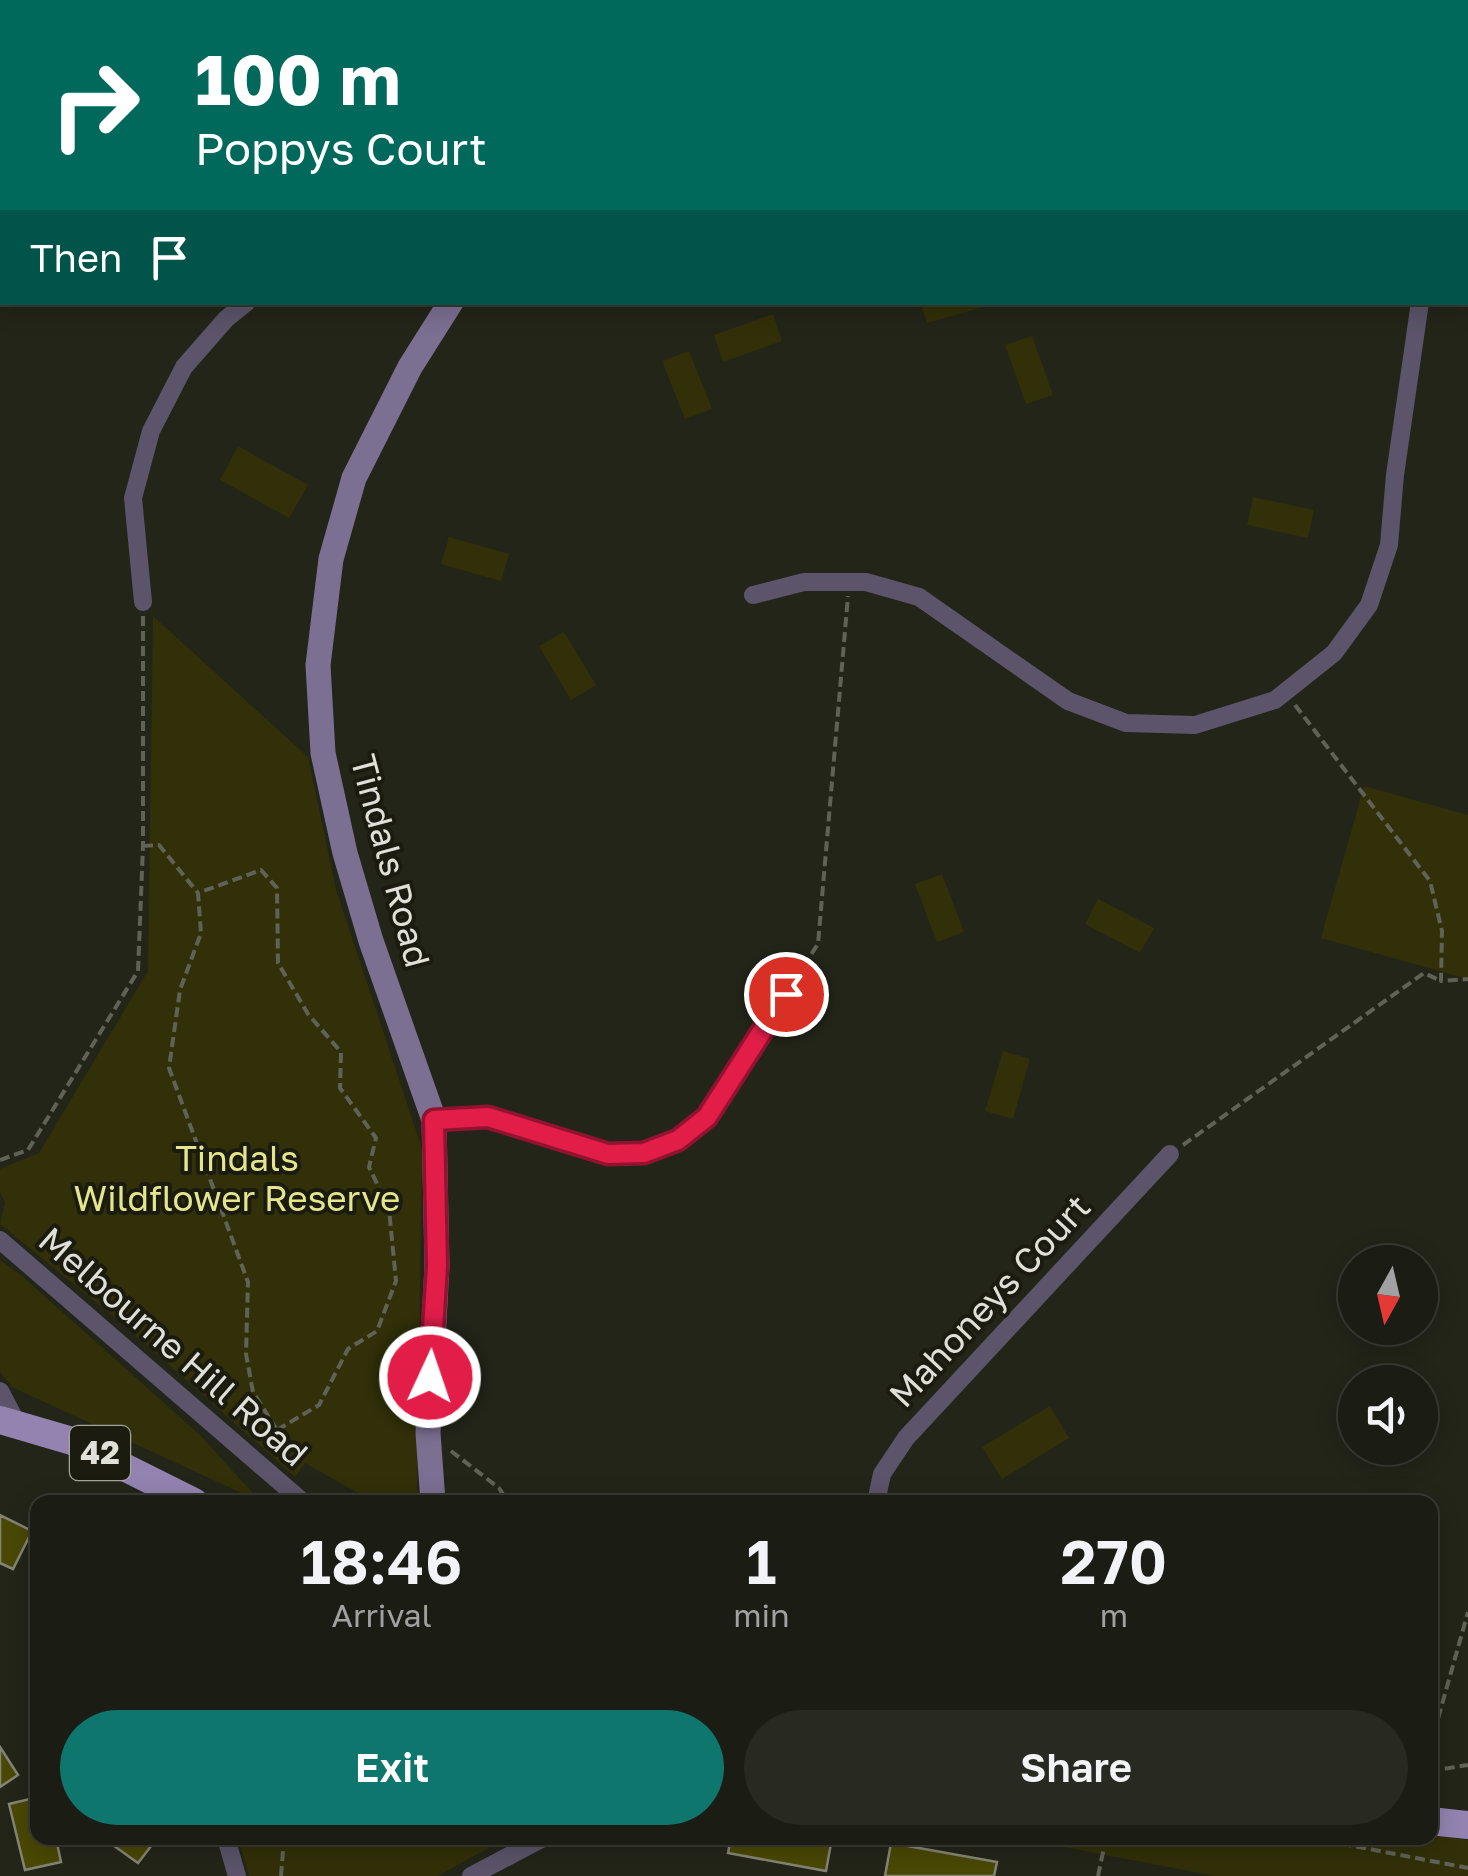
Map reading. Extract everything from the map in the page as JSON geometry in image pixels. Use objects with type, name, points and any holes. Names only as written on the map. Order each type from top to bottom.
[{"type":"main road","name":"Tindals Road","points":[[425,1495],[437,1266],[434,1120],[345,854],[324,753],[318,664],[331,559],[354,478],[410,367],[448,305]]},
{"type":"main road","name":"42","points":[[8,1421],[97,1452],[180,1495]]},
{"type":"main road","name":"Tindals Road","points":[[428,1446],[432,1495]]},
{"type":"main road","points":[[1438,1822],[1468,1826]]},
{"type":"street","points":[[143,602],[133,498],[151,431],[184,368],[244,305]]},
{"type":"street","points":[[754,595],[804,582],[866,582],[919,597],[1068,702],[1126,723],[1195,725],[1275,700],[1334,652],[1369,605],[1389,545],[1420,305]]},
{"type":"street","points":[[434,1120],[488,1117],[608,1154],[644,1153],[661,1147],[678,1140],[707,1117],[786,994]]},
{"type":"street","name":"Mahoneys Court","points":[[878,1495],[882,1474],[906,1438],[1170,1154]]},
{"type":"street","name":"Melbourne Hill Road","points":[[0,1240],[294,1495]]},
{"type":"street","points":[[0,1391],[8,1421]]},
{"type":"street","points":[[228,1845],[237,1876]]},
{"type":"street","points":[[471,1876],[530,1845]]},
{"type":"path","points":[[786,994],[818,944],[849,582]]},
{"type":"path","points":[[0,1160],[28,1150],[138,970],[143,846],[143,602]]},
{"type":"path","points":[[1286,693],[1430,881],[1442,932],[1441,981]]},
{"type":"path","points":[[143,846],[159,845],[198,894],[200,933],[180,990],[169,1068],[248,1282],[246,1354],[254,1392],[277,1430],[294,1475],[297,1495]]},
{"type":"path","points":[[198,894],[261,870],[278,888],[278,963],[308,1014],[341,1052],[340,1088],[376,1138],[369,1167],[389,1209],[396,1281],[377,1331],[348,1349],[318,1405],[277,1430]]},
{"type":"path","points":[[1170,1154],[1424,973],[1441,981],[1468,979]]},
{"type":"path","points":[[428,1446],[500,1488],[504,1495]]},
{"type":"path","points":[[1438,1719],[1468,1612]]},
{"type":"path","points":[[1438,1770],[1468,1765]]},
{"type":"path","points":[[280,1876],[283,1845]]},
{"type":"path","points":[[1098,1876],[1105,1845]]},
{"type":"path","points":[[1348,1845],[1468,1868]]},
{"type":"green space","points":[[922,305],[987,306],[927,323]]},
{"type":"green space","points":[[773,314],[782,341],[723,362],[714,335]]},
{"type":"green space","points":[[1032,336],[1053,395],[1026,404],[1005,345]]},
{"type":"green space","points":[[689,351],[712,409],[685,419],[662,361]]},
{"type":"green space","points":[[238,446],[308,485],[289,518],[220,480]]},
{"type":"green space","points":[[1253,497],[1314,510],[1308,538],[1247,525]]},
{"type":"green space","points":[[449,537],[509,554],[501,581],[441,564]]},
{"type":"green space","name":"Tindals Wildflower Reserve","points":[[153,616],[308,757],[336,889],[422,1149],[417,1495],[359,1495],[305,1463],[295,1477],[124,1325],[0,1224],[5,1202],[0,1192],[0,1169],[39,1153],[148,971]]},
{"type":"green space","points":[[564,632],[596,685],[571,700],[539,646]]},
{"type":"green space","points":[[1364,786],[1468,815],[1468,979],[1321,938]]},
{"type":"green space","points":[[942,874],[964,932],[937,942],[915,884]]},
{"type":"green space","points":[[1098,899],[1154,928],[1140,953],[1085,924]]},
{"type":"green space","points":[[1003,1051],[1030,1059],[1013,1119],[985,1111]]},
{"type":"green space","points":[[0,1260],[201,1436],[255,1495],[246,1495],[12,1387],[0,1372]]},
{"type":"green space","points":[[1050,1406],[1069,1438],[1002,1479],[982,1447]]},
{"type":"green space","points":[[1438,1835],[1468,1840],[1468,1876],[1215,1876],[1053,1845],[1438,1845]]},
{"type":"green space","points":[[240,1845],[493,1845],[438,1876],[249,1876]]},
{"type":"building","points":[[0,1515],[30,1530],[30,1535],[13,1569],[0,1563]]},
{"type":"building","points":[[0,1747],[18,1775],[0,1787]]},
{"type":"building","points":[[30,1799],[30,1845],[57,1845],[61,1862],[25,1870],[9,1804]]},
{"type":"building","points":[[113,1845],[152,1845],[138,1863]]},
{"type":"building","points":[[730,1845],[831,1845],[826,1871],[728,1853]]},
{"type":"building","points":[[891,1845],[997,1862],[994,1876],[885,1876]]},
{"type":"route","points":[[430,1377],[437,1266],[434,1120],[488,1117],[608,1154],[644,1153],[678,1140],[707,1117],[786,994]]}]
